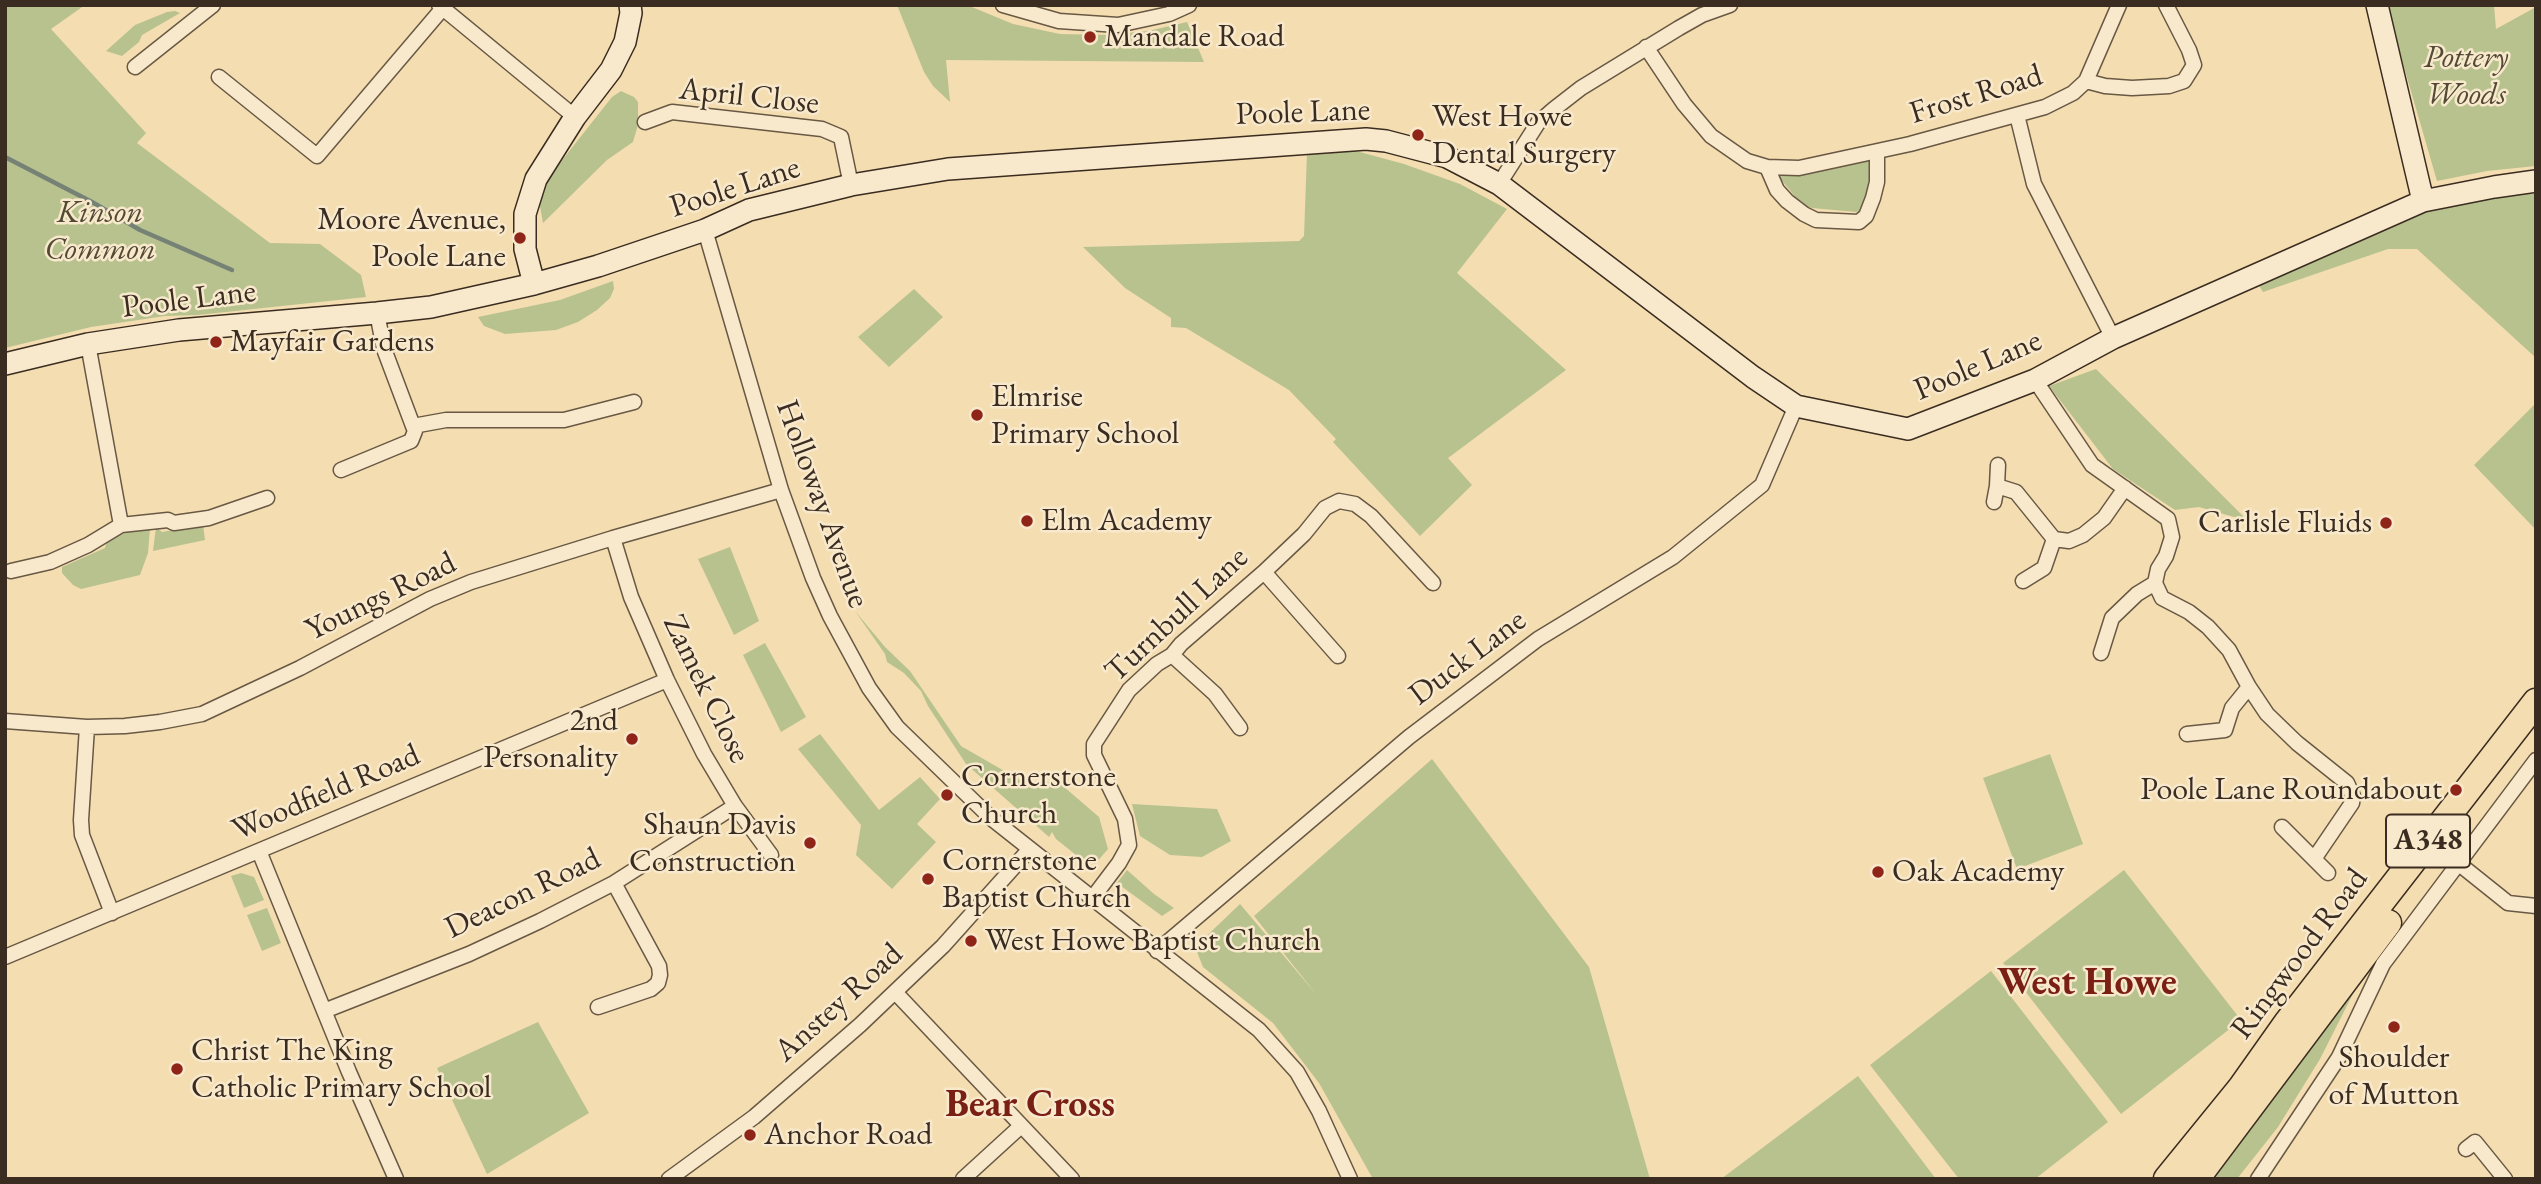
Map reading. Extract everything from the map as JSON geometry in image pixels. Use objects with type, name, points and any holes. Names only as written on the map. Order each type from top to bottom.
[{"type":"highway","name":"Ringwood Road","points":[[2167,1179],[2241,1088],[2287,1023],[2536,702]]},
{"type":"highway","name":"Ringwood Road","points":[[2196,1179],[2427,870],[2536,730]]},
{"type":"street","points":[[135,67],[212,5]]},
{"type":"street","points":[[534,284],[525,249],[526,214],[536,179],[575,117],[611,69],[625,42],[630,5]]},
{"type":"street","points":[[1003,5],[1059,21],[1118,25],[1169,14],[1189,5]]},
{"type":"street","points":[[1499,184],[1538,123],[1581,88],[1646,47],[1697,10],[1730,5]]},
{"type":"street","name":"Frost Road","points":[[1646,47],[1684,104],[1711,136],[1747,161],[1767,167],[1799,168],[1877,152],[2017,115],[2045,107],[2073,93],[2085,81],[2119,5]]},
{"type":"street","name":"Frost Road","points":[[2085,81],[2132,88],[2169,86],[2185,81],[2194,65],[2166,5]]},
{"type":"street","points":[[2377,5],[2423,201]]},
{"type":"street","points":[[219,78],[317,156],[441,7],[575,117]]},
{"type":"street","name":"April Close","points":[[645,122],[672,112],[822,129],[841,137],[851,185]]},
{"type":"street","points":[[2017,115],[2034,184],[2113,338]]},
{"type":"street","name":"Poole Lane","points":[[5,364],[88,344],[179,330],[430,307],[534,284],[705,230],[749,210],[851,185],[948,169],[1366,139],[1386,141],[1447,157],[1499,184],[1753,377],[1796,406],[1908,429],[2035,380],[2113,338],[2423,201],[2536,181]]},
{"type":"street","name":"Frost Road","points":[[1767,167],[1777,190],[1804,214],[1816,220],[1859,222],[1866,216],[1877,183],[1877,152]]},
{"type":"street","name":"Holloway Avenue","points":[[705,230],[780,490],[819,591],[869,688],[897,727],[991,818],[1091,900],[1259,1030],[1297,1072],[1319,1111],[1350,1179]]},
{"type":"street","points":[[341,470],[411,440],[415,431],[384,349],[377,313]]},
{"type":"street","points":[[88,344],[121,525]]},
{"type":"street","points":[[2035,380],[2092,466],[2168,519],[2172,530],[2170,545],[2158,569],[2155,583],[2162,598],[2198,618],[2219,638],[2237,662],[2267,714],[2340,775],[2350,790],[2352,803],[2348,812],[2314,859]]},
{"type":"street","points":[[413,426],[446,420],[564,421],[634,402]]},
{"type":"street","name":"Duck Lane","points":[[1157,951],[1416,732],[1538,639],[1673,557],[1762,485],[1796,406]]},
{"type":"street","points":[[1994,502],[1998,465]]},
{"type":"street","points":[[1997,486],[2008,488],[2021,496],[2054,539],[2069,541],[2083,535],[2104,518],[2125,488]]},
{"type":"street","name":"Youngs Road","points":[[5,721],[87,727],[160,722],[202,714],[300,668],[430,599],[506,570],[780,490]]},
{"type":"street","points":[[11,571],[50,562],[88,545],[121,525],[167,520],[174,523],[209,518],[267,498]]},
{"type":"street","name":"Turnbull Lane","points":[[1091,900],[1129,845],[1125,819],[1101,773],[1094,755],[1094,744],[1129,690],[1264,572],[1304,534],[1325,508],[1339,501],[1355,503],[1371,516],[1433,583]]},
{"type":"street","name":"Zamek Close","points":[[613,538],[631,597],[667,680],[734,806],[771,855]]},
{"type":"street","points":[[2023,582],[2044,568],[2054,539]]},
{"type":"street","points":[[1264,572],[1338,656]]},
{"type":"street","points":[[2101,653],[2112,618],[2137,594],[2155,583]]},
{"type":"street","points":[[1172,655],[1215,694],[1240,728]]},
{"type":"street","name":"Woodfield Road","points":[[5,957],[667,680]]},
{"type":"street","points":[[2187,734],[2225,730],[2232,708],[2249,687]]},
{"type":"street","points":[[87,727],[80,820],[82,835],[112,913]]},
{"type":"street","points":[[2258,1179],[2339,1056],[2383,964],[2536,760]]},
{"type":"street","name":"Deacon Road","points":[[324,1011],[469,954],[614,883],[734,806]]},
{"type":"street","points":[[2282,827],[2328,873]]},
{"type":"street","name":"Anstey Road","points":[[669,1179],[754,1117],[895,992],[943,946],[1029,850]]},
{"type":"street","points":[[259,851],[396,1179]]},
{"type":"street","points":[[2458,863],[2508,903],[2536,906]]},
{"type":"street","points":[[598,1007],[651,989],[658,983],[660,975],[659,965],[614,883]]},
{"type":"street","points":[[895,992],[1072,1179]]},
{"type":"street","points":[[963,1179],[1021,1126]]},
{"type":"street","points":[[2475,1141],[2505,1179]]},
{"type":"green space","name":"Kinson Common","points":[[5,5],[85,5],[51,29],[146,133],[137,143],[270,243],[320,244],[361,275],[366,297],[198,315],[165,316],[91,327],[5,348]]},
{"type":"green space","points":[[897,5],[967,5],[1013,24],[1060,34],[1108,35],[1148,31],[1187,22],[1204,62],[946,60],[950,102],[933,86],[924,72]]},
{"type":"green space","name":"Pottery Woods","points":[[2386,5],[2494,5],[2496,29],[2536,7],[2536,166],[2487,171],[2437,181]]},
{"type":"green space","points":[[175,11],[180,13],[142,35],[139,42],[122,56],[106,51],[135,25]]},
{"type":"green space","points":[[621,91],[638,102],[638,125],[633,142],[607,160],[543,223],[538,195],[548,178],[612,97]]},
{"type":"green space","points":[[1326,150],[1356,151],[1404,164],[1460,184],[1507,209],[1457,273],[1566,370],[1448,458],[1472,485],[1420,536],[1333,442],[1336,439],[1289,390],[1186,328],[1171,327],[1171,318],[1125,288],[1083,247],[1299,241],[1304,236],[1307,153]]},
{"type":"green space","points":[[1871,161],[1872,168],[1866,200],[1861,211],[1856,212],[1812,208],[1801,204],[1779,177],[1821,171]]},
{"type":"green space","points":[[2516,194],[2536,194],[2536,358],[2417,249],[2388,249],[2263,292],[2257,282],[2432,209]]},
{"type":"green space","points":[[613,281],[614,289],[610,298],[597,310],[578,322],[556,330],[505,334],[484,326],[478,317],[560,300]]},
{"type":"green space","points":[[914,289],[943,317],[889,367],[858,337]]},
{"type":"green space","points":[[2096,369],[2248,521],[2199,507],[2175,510],[2113,469],[2049,386]]},
{"type":"green space","points":[[2536,403],[2536,530],[2474,465]]},
{"type":"green space","points":[[203,525],[205,540],[153,551],[156,527],[162,532]]},
{"type":"green space","points":[[150,528],[148,553],[140,575],[81,589],[62,573],[62,567],[105,548],[107,541],[124,533]]},
{"type":"green space","points":[[730,547],[759,621],[734,635],[698,559]]},
{"type":"green space","points":[[855,611],[885,647],[910,671],[961,746],[1032,787],[1056,780],[1099,817],[1108,849],[1095,864],[1076,855],[1056,839],[1052,832],[1049,837],[966,764],[921,691],[904,673],[887,662],[885,654]]},
{"type":"green space","points":[[765,643],[806,717],[781,732],[743,655]]},
{"type":"green space","points":[[820,734],[879,810],[920,777],[940,799],[917,824],[936,842],[892,889],[856,855],[861,825],[798,749]]},
{"type":"green space","points":[[2050,754],[2083,844],[2017,869],[1983,778]]},
{"type":"green space","points":[[1432,759],[1589,967],[1650,1179],[1373,1179],[1319,1083],[1273,1023],[1203,967],[1195,947],[1240,904],[1316,994],[1254,916]]},
{"type":"green space","points":[[1132,804],[1217,809],[1231,841],[1202,857],[1170,855],[1140,836]]},
{"type":"green space","points":[[1127,870],[1174,908],[1162,916],[1117,883]]},
{"type":"green space","points":[[2124,870],[2241,1020],[2121,1114],[2003,963]]},
{"type":"green space","points":[[241,873],[254,877],[264,900],[244,908],[231,876]]},
{"type":"green space","points":[[267,908],[281,943],[262,951],[247,915]]},
{"type":"green space","points":[[1991,971],[2108,1122],[2035,1179],[1959,1179],[1870,1065]]},
{"type":"green space","points":[[2364,972],[2320,1059],[2278,1127],[2237,1179],[2207,1179]]},
{"type":"green space","points":[[538,1022],[589,1113],[487,1174],[437,1068]]},
{"type":"green space","points":[[1858,1076],[1936,1179],[1721,1179]]},
{"type":"waterway","points":[[5,157],[140,230],[232,270]]},
{"type":"place","name":"Mandale Road","points":[[1090,37]]},
{"type":"place","name":"West Howe Dental Surgery","points":[[1418,135]]},
{"type":"place","name":"Moore Avenue, Poole Lane","points":[[520,238]]},
{"type":"place","name":"Mayfair Gardens","points":[[216,342]]},
{"type":"place","name":"Elmrise Primary School","points":[[977,415]]},
{"type":"place","name":"Elm Academy","points":[[1027,521]]},
{"type":"place","name":"Carlisle Fluids","points":[[2386,523]]},
{"type":"place","name":"2nd Personality","points":[[632,739]]},
{"type":"place","name":"Poole Lane Roundabout","points":[[2456,790]]},
{"type":"place","name":"Cornerstone Church","points":[[947,795]]},
{"type":"place","name":"Shaun Davis Construction","points":[[810,843]]},
{"type":"place","name":"Oak Academy","points":[[1878,872]]},
{"type":"place","name":"Cornerstone Baptist Church","points":[[928,879]]},
{"type":"place","name":"West Howe Baptist Church","points":[[971,941]]},
{"type":"place","name":"Shoulder of Mutton","points":[[2394,1027]]},
{"type":"place","name":"Christ The King Catholic Primary School","points":[[177,1069]]},
{"type":"place","name":"Anchor Road","points":[[750,1135]]},
{"type":"district","name":"West Howe","points":[[2087,984]]},
{"type":"district","name":"Bear Cross","points":[[1030,1106]]}]
